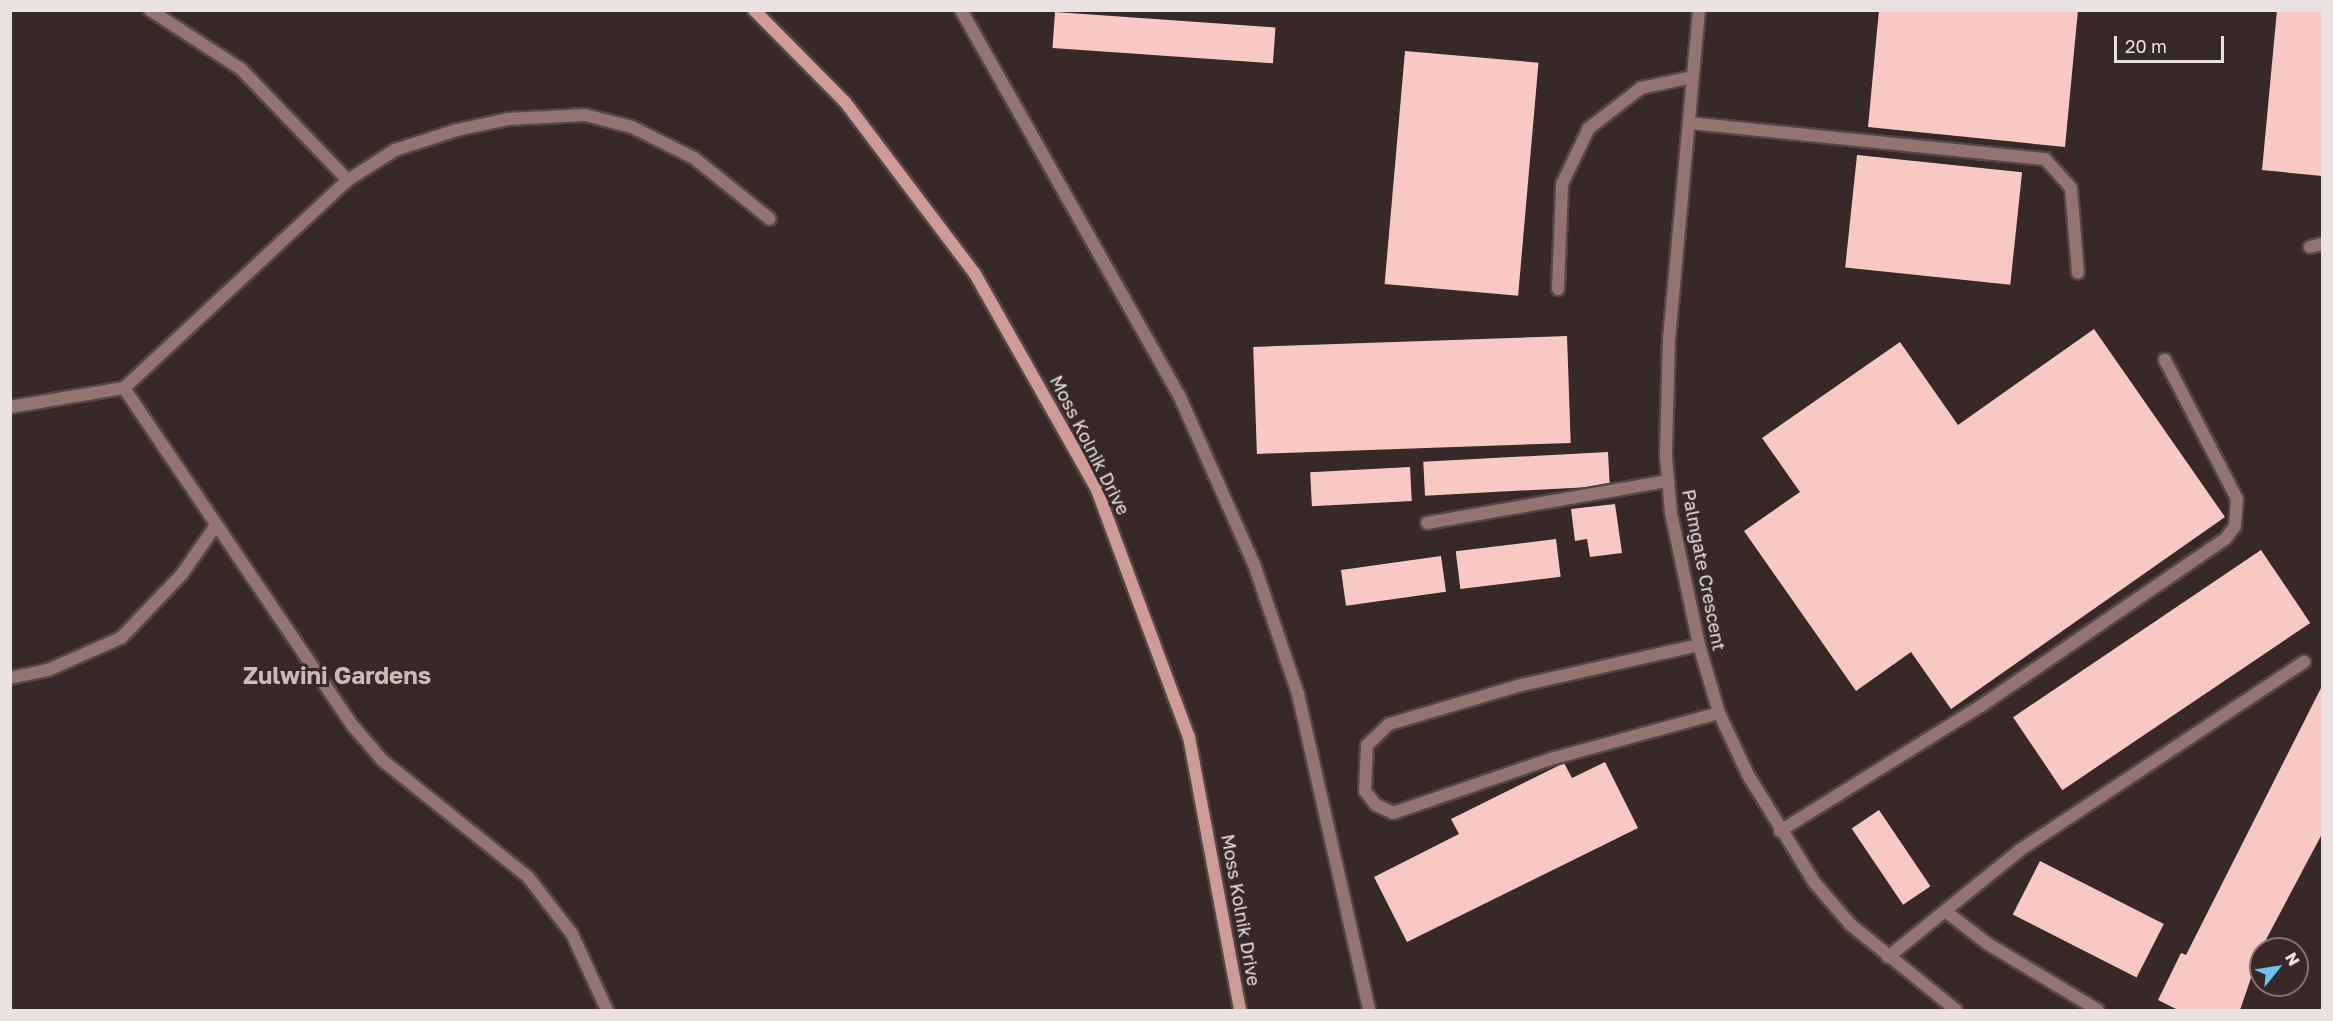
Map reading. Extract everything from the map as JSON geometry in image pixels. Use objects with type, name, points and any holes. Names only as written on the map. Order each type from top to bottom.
[{"type":"main road","name":"Moss Kolnik Drive","points":[[754,10],[845,102],[975,274],[1056,409],[1097,490],[1189,738],[1240,1011]]},
{"type":"street","points":[[150,10],[241,69],[348,180]]},
{"type":"street","points":[[961,10],[1179,395],[1254,564],[1298,694],[1370,1011]]},
{"type":"street","name":"Palmgate Crescent","points":[[1699,10],[1669,338],[1668,481],[1699,645],[1719,713],[1780,831],[1814,882],[1888,957],[1956,1011]]},
{"type":"street","points":[[1558,289],[1562,184],[1589,128],[1641,88],[1693,77]]},
{"type":"street","points":[[10,407],[124,388],[348,180],[395,150],[457,130],[508,119],[585,115],[632,127],[694,158],[770,219]]},
{"type":"street","points":[[1689,123],[2045,159],[2071,188],[2078,273]]},
{"type":"street","points":[[2310,247],[2322,244]]},
{"type":"street","points":[[1780,831],[1982,706],[2226,538],[2235,526],[2237,499],[2165,360]]},
{"type":"street","points":[[124,388],[329,694],[382,760],[528,877],[554,907],[607,1011]]},
{"type":"street","points":[[1427,523],[1668,481]]},
{"type":"street","points":[[10,678],[48,670],[121,638],[182,574],[216,525]]},
{"type":"street","points":[[1699,645],[1521,685],[1389,724],[1366,745],[1365,790],[1376,805],[1393,813],[1561,756],[1719,713]]},
{"type":"street","points":[[1888,957],[2020,850],[2304,662]]},
{"type":"street","points":[[1946,910],[1988,945],[2098,1011]]},
{"type":"building","points":[[1879,10],[2078,10],[2065,147],[1868,127]]},
{"type":"building","points":[[2277,10],[2322,10],[2322,176],[2262,170]]},
{"type":"building","points":[[1055,12],[1275,27],[1273,63],[1052,48]]},
{"type":"building","points":[[1405,51],[1538,63],[1518,296],[1385,284]]},
{"type":"building","points":[[1857,155],[2022,172],[2010,285],[1845,267]]},
{"type":"building","points":[[2094,329],[2225,517],[1951,709],[1911,652],[1856,691],[1744,531],[1800,492],[1762,438],[1900,342],[1958,425]]},
{"type":"building","points":[[1567,336],[1571,443],[1257,454],[1253,347]]},
{"type":"building","points":[[1608,452],[1610,486],[1425,496],[1423,462]]},
{"type":"building","points":[[1410,467],[1412,501],[1312,506],[1310,472]]},
{"type":"building","points":[[1615,504],[1622,553],[1590,557],[1587,539],[1575,541],[1571,509]]},
{"type":"building","points":[[1556,539],[1561,577],[1460,589],[1456,551]]},
{"type":"building","points":[[2261,550],[2310,623],[2062,790],[2013,717]]},
{"type":"building","points":[[1441,556],[1446,592],[1346,606],[1341,570]]},
{"type":"building","points":[[2322,686],[2322,834],[2267,937],[2249,937],[2249,984],[2240,1010],[2178,1010],[2158,1000],[2181,953],[2186,955]]},
{"type":"building","points":[[1605,762],[1638,828],[1407,942],[1374,877],[1459,834],[1451,819],[1564,763],[1572,778]]},
{"type":"building","points":[[1879,810],[1930,886],[1903,905],[1852,828]]},
{"type":"building","points":[[2040,861],[2164,924],[2137,978],[2013,914]]},
{"type":"district","name":"Zulwini Gardens","points":[[337,675]]}]
